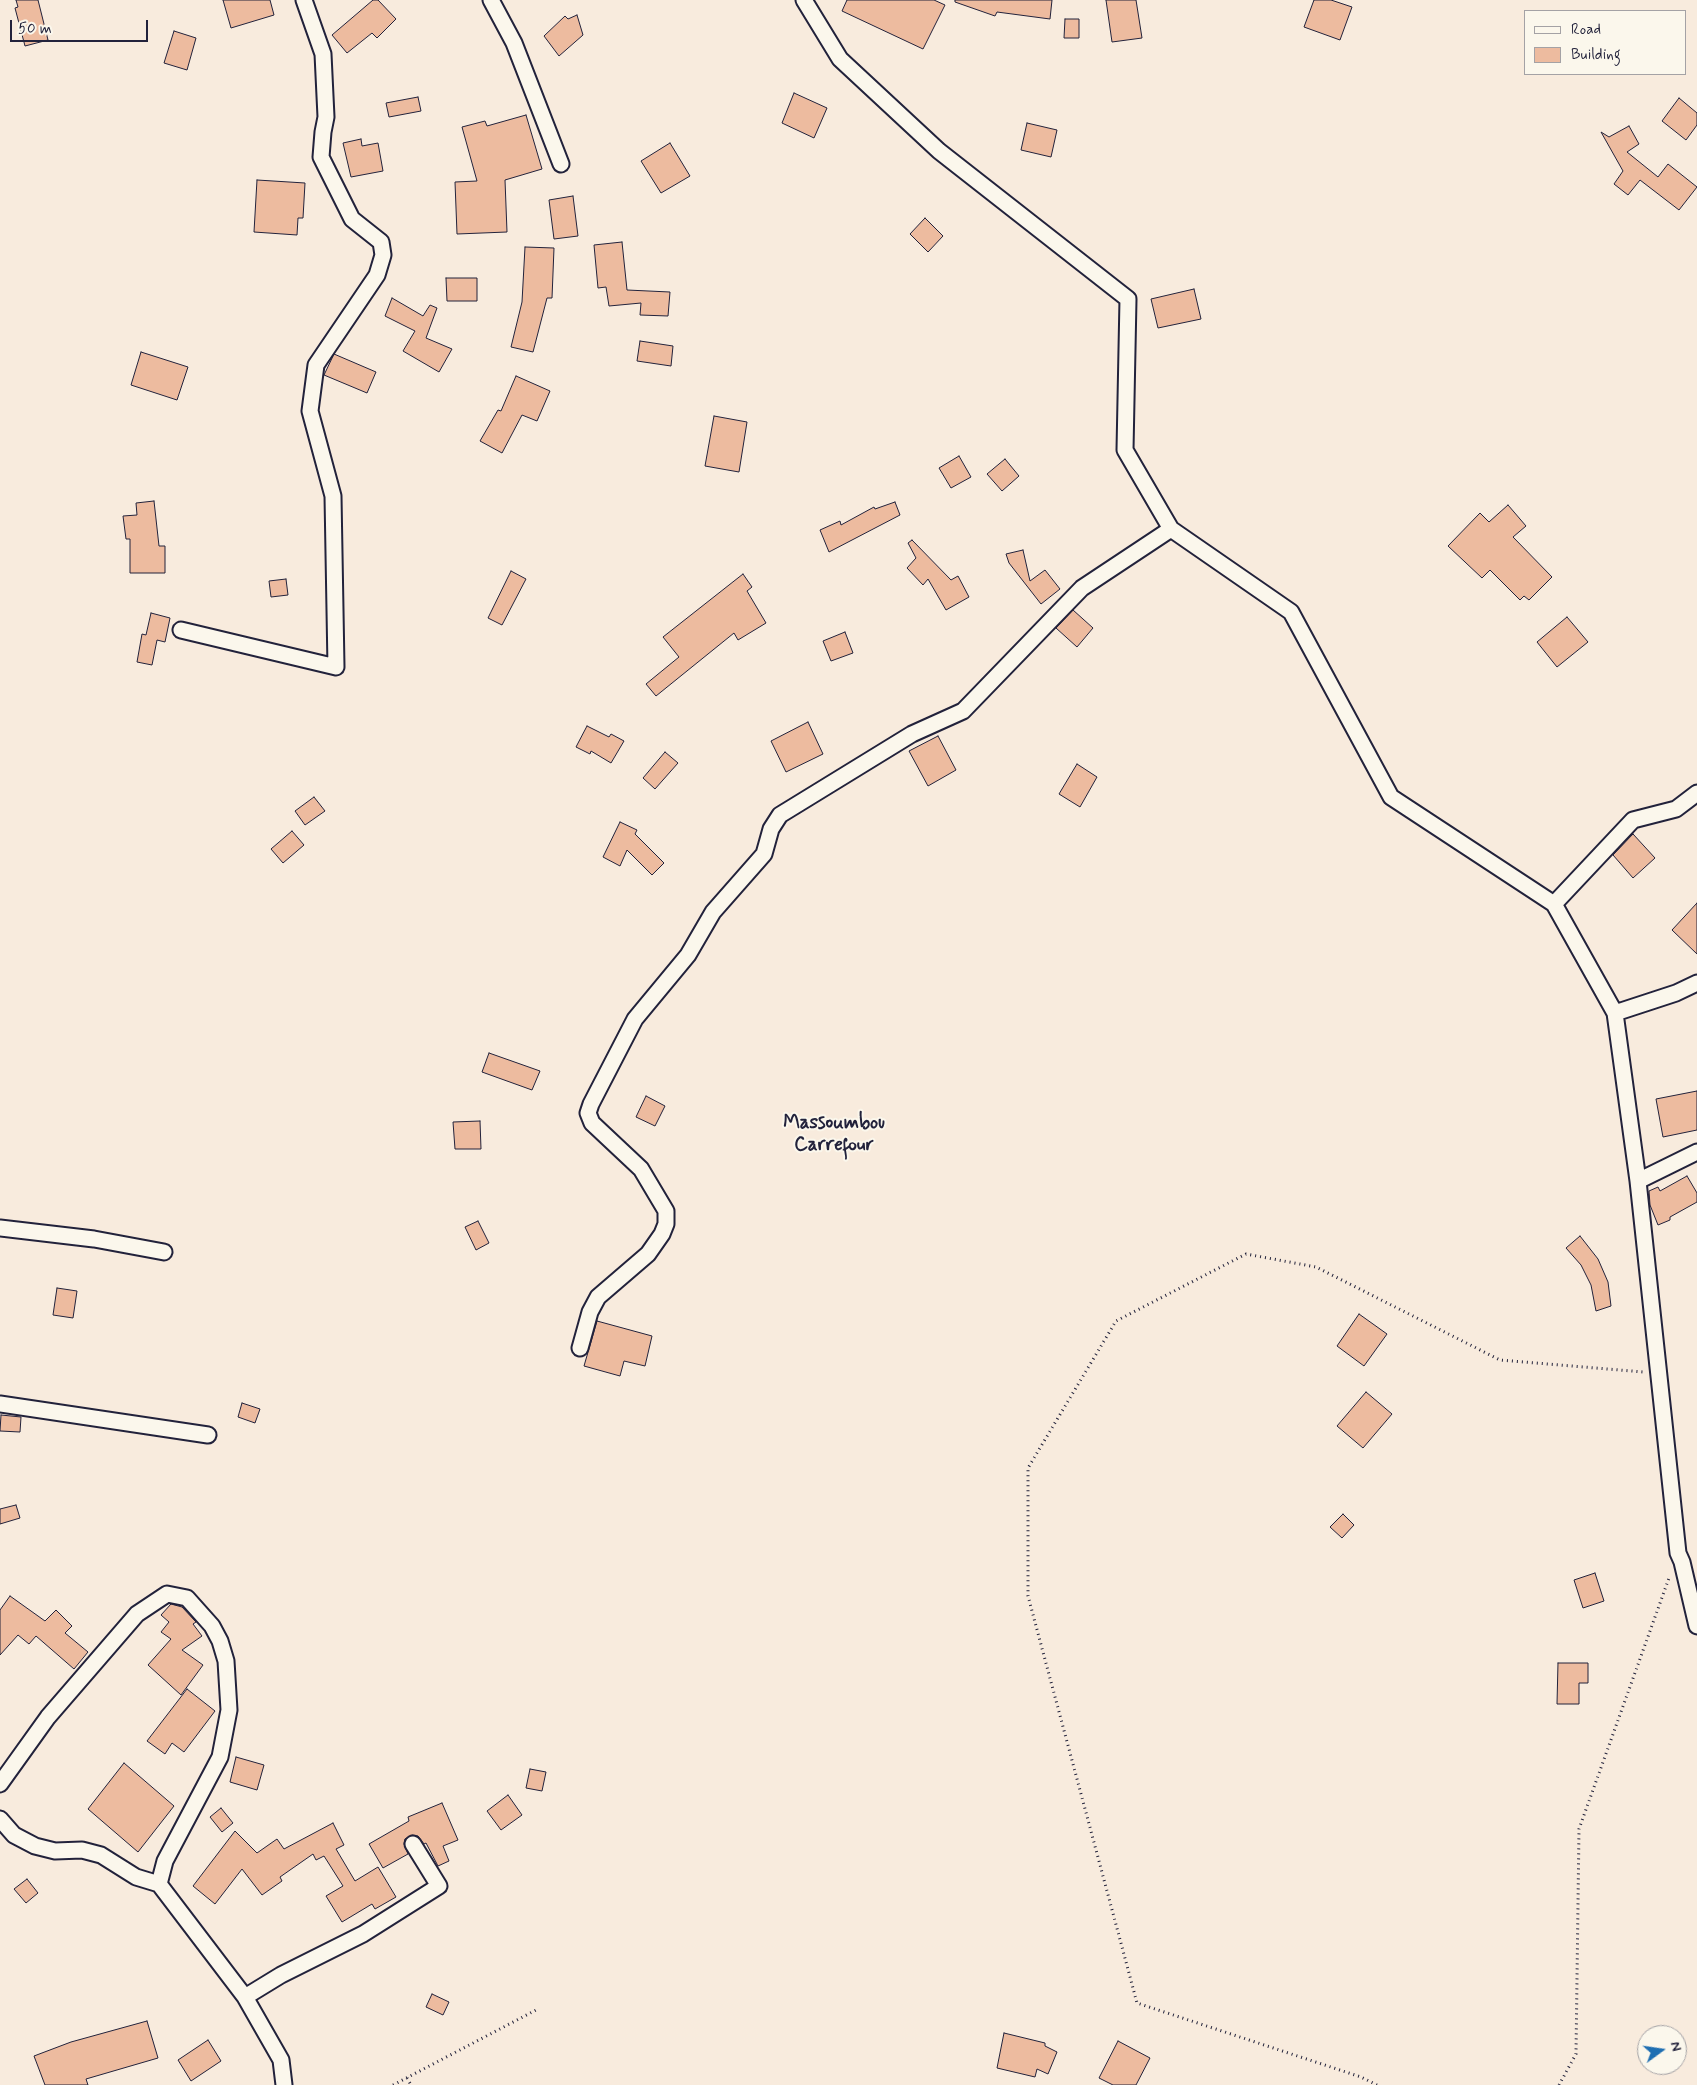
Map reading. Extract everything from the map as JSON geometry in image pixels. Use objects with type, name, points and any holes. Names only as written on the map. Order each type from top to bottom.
[{"type":"street","points":[[181,630],[336,667],[333,496],[310,411],[316,365],[377,274],[383,255],[381,242],[352,220],[321,156],[326,117],[323,54],[304,0]]},
{"type":"street","points":[[491,0],[514,44],[561,164]]},
{"type":"street","points":[[804,0],[840,59],[925,138],[1128,299],[1125,450],[1171,530],[1291,612],[1391,797],[1554,904],[1615,1013],[1638,1181],[1680,1557],[1697,1626]]},
{"type":"street","points":[[580,1348],[590,1312],[598,1298],[648,1254],[662,1234],[666,1224],[666,1211],[641,1169],[592,1123],[588,1113],[591,1104],[635,1018],[688,955],[713,912],[764,854],[771,830],[780,815],[912,734],[963,711],[1082,588],[1171,530]]},
{"type":"street","points":[[1554,904],[1633,820],[1676,809],[1697,793]]},
{"type":"street","points":[[1615,1013],[1676,994],[1697,983]]},
{"type":"street","points":[[1638,1181],[1697,1152]]},
{"type":"street","points":[[0,1228],[94,1239],[164,1252]]},
{"type":"street","points":[[0,1404],[208,1435]]},
{"type":"street","points":[[1680,1557],[1697,1567]]},
{"type":"street","points":[[0,1784],[48,1717],[137,1614],[167,1594],[187,1598],[212,1626],[220,1641],[226,1661],[229,1710],[220,1757],[165,1861],[159,1884]]},
{"type":"street","points":[[0,1819],[14,1835],[35,1846],[55,1851],[82,1850],[101,1854],[136,1877],[159,1884],[245,1996],[281,2060],[284,2085]]},
{"type":"street","points":[[245,1996],[281,1975],[363,1934],[438,1886],[413,1844]]},
{"type":"path","points":[[1377,2085],[1361,2077],[1137,2003],[1028,1596],[1028,1468],[1116,1322],[1246,1254],[1316,1266],[1500,1360],[1658,1373]]},
{"type":"path","points":[[1559,2085],[1576,2054],[1579,1829],[1680,1557]]},
{"type":"path","points":[[393,2085],[538,2009]]},
{"type":"path","points":[[407,2078],[411,2085]]},
{"type":"building","points":[[16,0],[38,0],[48,40],[25,46],[15,8],[18,7]]},
{"type":"building","points":[[223,0],[270,0],[274,15],[231,28]]},
{"type":"building","points":[[373,0],[378,0],[396,19],[377,38],[372,33],[347,53],[332,35]]},
{"type":"building","points":[[847,0],[934,0],[945,5],[923,49],[842,11]]},
{"type":"building","points":[[955,0],[1052,0],[1050,19],[997,12],[995,16],[955,2]]},
{"type":"building","points":[[1106,0],[1136,0],[1142,38],[1112,42]]},
{"type":"building","points":[[1314,0],[1331,0],[1352,7],[1340,40],[1304,27]]},
{"type":"building","points":[[577,15],[583,35],[559,56],[544,36],[565,16],[568,19]]},
{"type":"building","points":[[1065,19],[1079,19],[1079,38],[1064,38]]},
{"type":"building","points":[[174,31],[196,38],[187,70],[164,63]]},
{"type":"building","points":[[794,93],[827,108],[814,138],[782,123]]},
{"type":"building","points":[[418,97],[421,111],[389,117],[386,103]]},
{"type":"building","points":[[1679,98],[1697,113],[1697,125],[1686,140],[1662,121]]},
{"type":"building","points":[[526,115],[542,169],[505,180],[507,232],[457,234],[455,182],[477,181],[462,127],[485,121],[487,126]]},
{"type":"building","points":[[1027,123],[1057,130],[1051,157],[1021,150]]},
{"type":"building","points":[[1629,126],[1639,144],[1627,152],[1658,177],[1668,164],[1697,187],[1679,210],[1640,180],[1628,195],[1614,184],[1623,171],[1601,132],[1609,137]]},
{"type":"building","points":[[361,139],[362,146],[378,143],[383,171],[351,177],[343,143]]},
{"type":"building","points":[[670,143],[690,176],[661,193],[641,161]]},
{"type":"building","points":[[257,180],[305,183],[303,218],[298,218],[297,235],[254,232]]},
{"type":"building","points":[[573,196],[578,236],[554,239],[549,200]]},
{"type":"building","points":[[925,218],[943,236],[928,252],[910,234]]},
{"type":"building","points":[[622,242],[627,290],[670,292],[668,316],[640,315],[641,303],[609,306],[606,287],[598,288],[594,245]]},
{"type":"building","points":[[525,247],[554,248],[552,298],[547,298],[533,352],[511,347],[522,302]]},
{"type":"building","points":[[446,278],[477,278],[477,301],[447,301]]},
{"type":"building","points":[[1194,289],[1201,319],[1158,328],[1151,299]]},
{"type":"building","points":[[392,298],[423,316],[430,305],[437,308],[426,338],[452,349],[439,372],[403,351],[415,331],[385,316]]},
{"type":"building","points":[[640,341],[673,346],[671,366],[637,361]]},
{"type":"building","points":[[141,352],[188,367],[177,400],[131,385]]},
{"type":"building","points":[[334,354],[376,372],[367,393],[324,375]]},
{"type":"building","points":[[516,376],[550,391],[537,421],[522,415],[502,453],[480,441],[498,410],[501,411]]},
{"type":"building","points":[[714,416],[747,422],[739,472],[705,466]]},
{"type":"building","points":[[959,456],[971,477],[951,488],[939,468]]},
{"type":"building","points":[[1005,459],[1019,476],[1002,491],[987,474]]},
{"type":"building","points":[[154,501],[159,546],[165,546],[165,573],[130,573],[130,539],[126,539],[123,516],[137,515],[136,503]]},
{"type":"building","points":[[895,502],[900,515],[829,552],[820,530],[840,521],[841,525],[874,507],[875,509]]},
{"type":"building","points":[[1508,505],[1526,526],[1513,537],[1552,577],[1529,600],[1524,596],[1520,600],[1490,570],[1482,578],[1448,546],[1480,513],[1489,522]]},
{"type":"building","points":[[912,540],[951,580],[958,576],[969,597],[946,610],[928,579],[923,585],[907,568],[916,558],[908,543]]},
{"type":"building","points":[[1023,550],[1030,581],[1045,570],[1060,589],[1041,604],[1009,563],[1006,554]]},
{"type":"building","points":[[511,571],[526,579],[502,625],[488,618]]},
{"type":"building","points":[[743,574],[752,587],[747,591],[766,623],[738,640],[734,633],[656,696],[646,684],[679,657],[663,637]]},
{"type":"building","points":[[286,579],[288,595],[271,597],[269,581]]},
{"type":"building","points":[[1073,610],[1093,628],[1077,647],[1056,628]]},
{"type":"building","points":[[151,613],[170,618],[165,642],[157,640],[152,665],[137,662],[142,634],[146,635]]},
{"type":"building","points":[[1567,617],[1588,642],[1557,667],[1537,642]]},
{"type":"building","points":[[845,632],[853,653],[831,661],[823,641]]},
{"type":"building","points":[[808,722],[823,754],[786,772],[771,741]]},
{"type":"building","points":[[587,726],[609,737],[611,734],[624,741],[611,763],[591,751],[590,754],[576,747]]},
{"type":"building","points":[[938,736],[956,770],[928,786],[909,751]]},
{"type":"building","points":[[665,752],[678,763],[655,789],[643,778]]},
{"type":"building","points":[[1077,764],[1097,777],[1080,807],[1059,794]]},
{"type":"building","points":[[314,797],[325,811],[305,825],[295,811]]},
{"type":"building","points":[[620,822],[637,830],[635,834],[664,863],[652,875],[627,850],[620,866],[603,857]]},
{"type":"building","points":[[292,831],[304,845],[283,863],[271,849]]},
{"type":"building","points":[[1633,834],[1655,858],[1633,878],[1613,855]]},
{"type":"building","points":[[1697,903],[1697,954],[1672,930]]},
{"type":"building","points":[[489,1053],[540,1071],[532,1090],[482,1072]]},
{"type":"building","points":[[1697,1091],[1697,1130],[1663,1137],[1656,1099]]},
{"type":"building","points":[[646,1096],[665,1106],[655,1126],[636,1117]]},
{"type":"building","points":[[480,1121],[481,1149],[455,1149],[453,1122]]},
{"type":"building","points":[[1687,1176],[1697,1193],[1697,1202],[1670,1217],[1670,1220],[1658,1225],[1650,1205],[1649,1191],[1658,1187],[1660,1191]]},
{"type":"building","points":[[478,1221],[489,1243],[476,1250],[465,1227]]},
{"type":"building","points":[[1580,1236],[1598,1259],[1608,1282],[1611,1306],[1596,1311],[1591,1285],[1581,1265],[1566,1248]]},
{"type":"building","points":[[57,1288],[77,1291],[73,1318],[53,1315]]},
{"type":"building","points":[[1359,1314],[1387,1334],[1364,1366],[1337,1346]]},
{"type":"building","points":[[597,1321],[652,1336],[645,1366],[624,1361],[620,1376],[584,1366]]},
{"type":"building","points":[[1366,1392],[1392,1414],[1363,1448],[1337,1426]]},
{"type":"building","points":[[242,1403],[260,1409],[255,1423],[238,1417]]},
{"type":"building","points":[[1,1415],[21,1417],[20,1432],[0,1431]]},
{"type":"building","points":[[16,1505],[20,1518],[0,1524],[0,1509]]},
{"type":"building","points":[[1343,1514],[1354,1525],[1342,1538],[1330,1527]]},
{"type":"building","points":[[1595,1573],[1604,1601],[1583,1608],[1574,1580]]},
{"type":"building","points":[[10,1596],[45,1621],[56,1610],[72,1626],[65,1633],[88,1652],[74,1669],[36,1636],[29,1644],[18,1635],[0,1655],[0,1610]]},
{"type":"building","points":[[171,1604],[182,1607],[196,1622],[193,1624],[202,1636],[182,1650],[203,1665],[181,1695],[148,1665],[171,1639],[161,1632],[169,1622],[161,1615]]},
{"type":"building","points":[[1558,1663],[1588,1663],[1588,1683],[1579,1683],[1579,1704],[1557,1704]]},
{"type":"building","points":[[187,1689],[215,1711],[184,1752],[172,1743],[165,1754],[147,1741]]},
{"type":"building","points":[[236,1757],[264,1765],[257,1790],[230,1782]]},
{"type":"building","points":[[124,1763],[174,1806],[138,1852],[88,1809]]},
{"type":"building","points":[[530,1769],[546,1772],[542,1791],[526,1788]]},
{"type":"building","points":[[508,1795],[522,1815],[501,1830],[487,1811]]},
{"type":"building","points":[[442,1803],[458,1840],[443,1846],[449,1861],[438,1866],[426,1843],[424,1844],[418,1836],[412,1835],[405,1839],[404,1844],[408,1854],[383,1868],[369,1844],[409,1821],[408,1817]]},
{"type":"building","points":[[221,1808],[233,1823],[222,1832],[210,1817]]},
{"type":"building","points":[[333,1823],[344,1845],[336,1849],[355,1881],[378,1867],[396,1897],[375,1909],[372,1904],[342,1922],[326,1896],[343,1886],[324,1856],[316,1860],[313,1854],[280,1877],[282,1881],[262,1895],[242,1869],[215,1904],[193,1886],[235,1831],[257,1853],[277,1839],[284,1849]]},
{"type":"building","points":[[27,1879],[38,1893],[26,1903],[14,1889]]},
{"type":"building","points":[[432,1994],[449,2002],[443,2015],[426,2007]]},
{"type":"building","points":[[147,2021],[158,2058],[86,2079],[88,2085],[45,2085],[34,2056],[71,2042]]},
{"type":"building","points":[[1004,2033],[1045,2043],[1045,2046],[1057,2052],[1048,2074],[1037,2069],[1035,2077],[997,2068]]},
{"type":"building","points":[[208,2040],[221,2061],[191,2081],[178,2060]]},
{"type":"building","points":[[1118,2041],[1150,2058],[1136,2085],[1113,2085],[1099,2078]]},
{"type":"district","name":"Massoumbou Carrefour","points":[[834,1135]]}]
